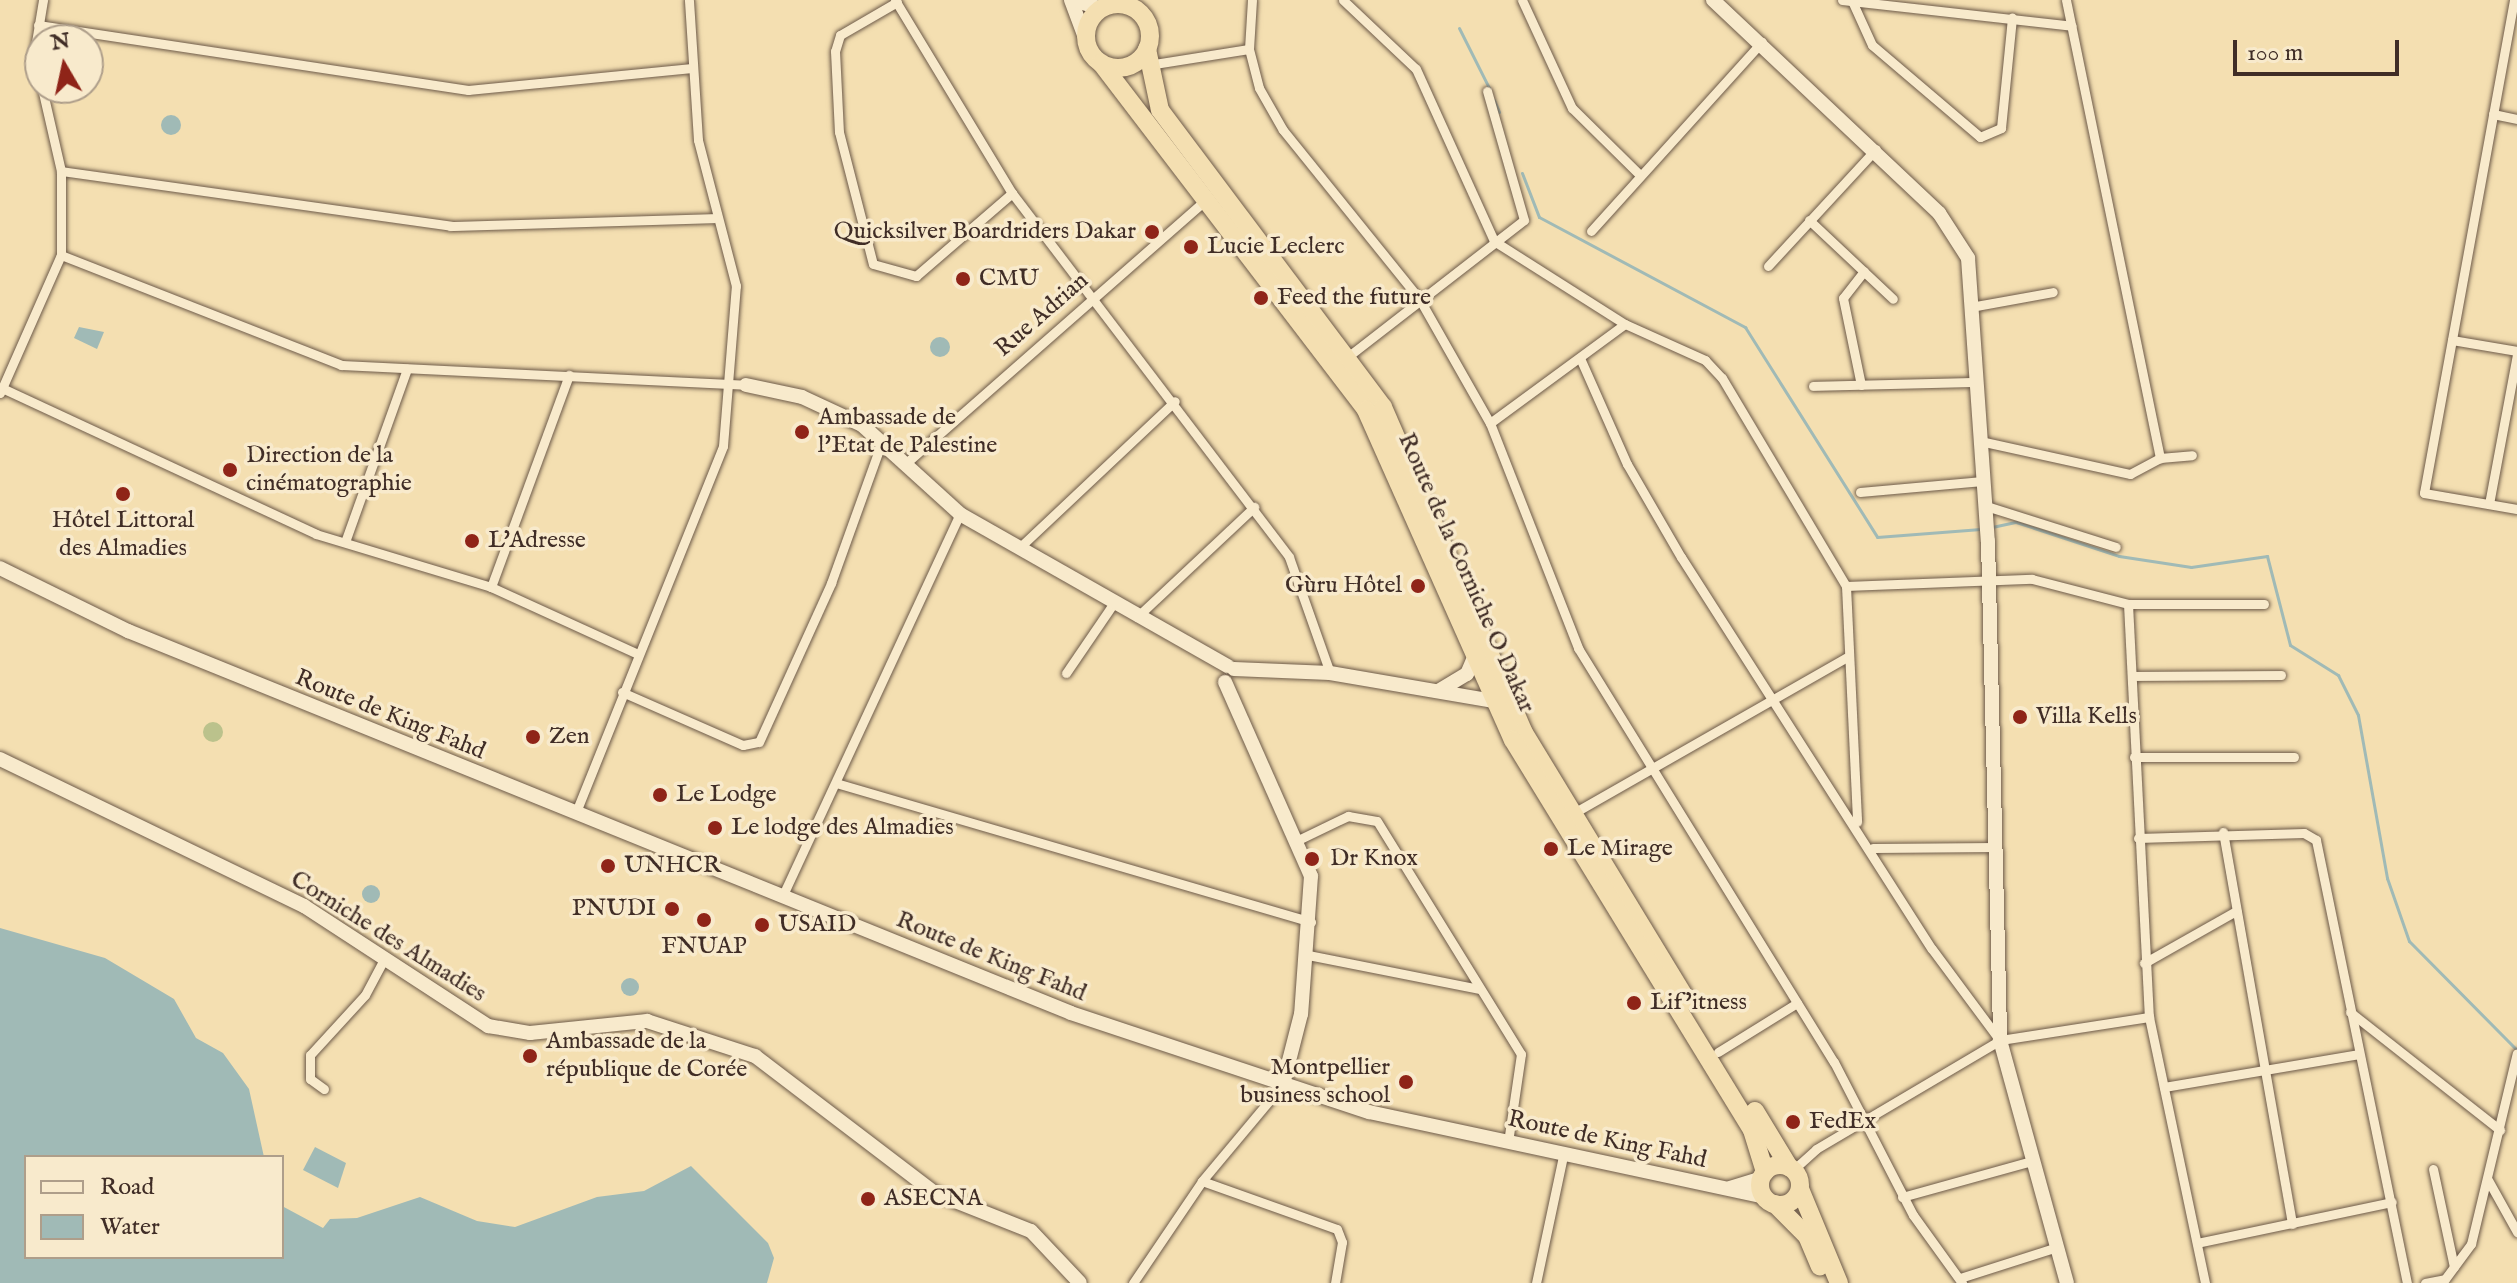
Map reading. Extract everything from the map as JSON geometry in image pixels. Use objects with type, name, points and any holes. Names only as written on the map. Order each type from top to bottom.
[{"type":"highway","points":[[1145,0],[1148,27],[1147,57],[1125,67],[1101,63],[1087,43],[1089,24],[1106,5],[1132,7],[1148,27]]},
{"type":"highway","name":"Route de la Corniche O Dakar","points":[[1147,57],[1152,94],[1169,123],[1350,355],[1413,465],[1493,672],[1572,814],[1791,1168],[1839,1283]]},
{"type":"highway","name":"Route de la Corniche O Dakar","points":[[1101,63],[1208,198],[1366,410],[1493,701],[1532,777],[1752,1130],[1770,1201]]},
{"type":"highway","points":[[1763,1175],[1791,1168]]},
{"type":"highway","points":[[1770,1201],[1789,1203],[1800,1189]]},
{"type":"highway","points":[[1770,1201],[1807,1236],[1826,1283]]},
{"type":"street","points":[[38,24],[43,0]]},
{"type":"street","points":[[576,812],[723,446],[736,286],[714,218],[692,68],[689,0]]},
{"type":"street","points":[[1087,43],[1072,0],[1106,5]]},
{"type":"street","points":[[1252,0],[1249,49],[1259,88],[1283,130],[1420,300],[1490,423],[1558,606],[1649,768],[1797,1003],[1865,1122],[1902,1197],[1961,1280],[2057,1247]]},
{"type":"street","points":[[1343,0],[1416,69],[1494,241],[1625,324],[1714,368],[1846,586],[1857,822]]},
{"type":"street","points":[[1522,0],[1572,108],[1640,175]]},
{"type":"street","points":[[1713,0],[1876,149],[1960,239],[1976,306],[1980,441],[1988,541],[2000,1040],[2067,1283]]},
{"type":"street","points":[[1842,0],[2072,26]]},
{"type":"street","points":[[2066,0],[2160,458]]},
{"type":"street","points":[[2514,0],[2424,493],[2517,509]]},
{"type":"street","points":[[1012,193],[916,276],[881,271],[868,256],[839,132],[835,51],[840,35],[896,1],[1012,193],[1175,401],[1254,507],[1301,579],[1330,673]]},
{"type":"street","points":[[1852,1],[1872,45],[1980,137],[2001,128],[2012,18]]},
{"type":"street","points":[[104,35],[468,90],[692,68]]},
{"type":"street","points":[[1591,231],[1762,42]]},
{"type":"street","points":[[1147,57],[1249,49]]},
{"type":"street","points":[[1350,355],[1494,241],[1519,228],[1525,206],[1487,91]]},
{"type":"street","points":[[46,104],[61,171],[61,255],[1,390],[345,542],[491,587],[638,654]]},
{"type":"street","points":[[2493,114],[2517,119]]},
{"type":"street","points":[[1768,266],[1876,149]]},
{"type":"street","points":[[61,171],[450,226],[714,218]]},
{"type":"street","name":"Rue Adrian","points":[[905,464],[1208,198]]},
{"type":"street","points":[[1809,220],[1893,299]]},
{"type":"street","points":[[61,255],[317,359],[407,369],[729,380],[837,410],[905,464],[960,514],[1227,672],[1254,669],[1330,673],[1493,701]]},
{"type":"street","points":[[1861,385],[1843,298],[1864,271]]},
{"type":"street","points":[[1976,306],[2053,292]]},
{"type":"street","points":[[1490,423],[1625,324]]},
{"type":"street","points":[[2452,340],[2517,353],[2489,504]]},
{"type":"street","points":[[1580,358],[1641,489],[1773,699],[1857,822],[1932,949],[2000,1040]]},
{"type":"street","points":[[345,542],[407,369]]},
{"type":"street","points":[[491,587],[569,375]]},
{"type":"street","points":[[1813,386],[1978,382]]},
{"type":"street","points":[[1019,548],[1175,401]]},
{"type":"street","points":[[1980,441],[2130,474],[2160,458],[2192,455]]},
{"type":"street","points":[[622,692],[743,745],[759,742],[831,583],[881,444]]},
{"type":"street","points":[[1860,492],[1983,481]]},
{"type":"street","points":[[1137,617],[1254,507]]},
{"type":"street","points":[[1986,509],[2116,547]]},
{"type":"street","points":[[782,897],[960,514]]},
{"type":"street","name":"Route de King Fahd","points":[[0,568],[128,631],[1071,1013],[1369,1112],[1563,1156],[1729,1188],[1770,1201]]},
{"type":"street","points":[[1846,586],[2064,582],[2128,604],[2264,604]]},
{"type":"street","points":[[1066,673],[1113,604]]},
{"type":"street","points":[[2128,604],[2149,1017],[2205,1283]]},
{"type":"street","points":[[1572,814],[1849,656]]},
{"type":"street","points":[[1440,691],[1467,674],[1473,660]]},
{"type":"street","points":[[1133,1283],[1202,1181],[1283,1084],[1308,955],[1311,876],[1233,701],[1227,672]]},
{"type":"street","points":[[2132,676],[2281,675]]},
{"type":"street","points":[[2134,757],[2294,757]]},
{"type":"street","name":"Corniche des Almadies","points":[[0,759],[304,906],[384,960],[505,1031],[647,1021],[734,1046],[774,1067],[935,1193],[1031,1231],[1080,1283]]},
{"type":"street","points":[[836,783],[1311,922]]},
{"type":"street","points":[[1296,841],[1348,816],[1377,821],[1521,1054],[1508,1142]]},
{"type":"street","points":[[2138,838],[2223,832],[2313,835],[2407,1283]]},
{"type":"street","points":[[2223,832],[2261,1071],[2292,1224]]},
{"type":"street","points":[[1873,848],[1997,847]]},
{"type":"street","points":[[2144,963],[2236,911]]},
{"type":"street","points":[[1308,955],[1479,989]]},
{"type":"street","points":[[324,1089],[310,1079],[310,1055],[365,995],[384,960]]},
{"type":"street","points":[[1718,1052],[1797,1003]]},
{"type":"street","points":[[2350,1012],[2500,1130]]},
{"type":"street","points":[[1791,1168],[2000,1040],[2149,1017]]},
{"type":"street","points":[[2425,1283],[2445,1279],[2471,1244],[2517,1053]]},
{"type":"street","points":[[2164,1087],[2359,1054]]},
{"type":"street","points":[[1536,1283],[1563,1156]]},
{"type":"street","points":[[1902,1197],[2032,1161]]},
{"type":"street","points":[[2433,1169],[2454,1267]]},
{"type":"street","name":"Route de King Fahd","points":[[1729,1188],[1763,1175]]},
{"type":"street","points":[[2488,1180],[2517,1232]]},
{"type":"street","points":[[1202,1181],[1337,1229],[1342,1242],[1339,1282]]},
{"type":"street","points":[[2197,1243],[2392,1202]]},
{"type":"green space","points":[[209,722],[217,722],[223,732],[217,742],[209,742],[203,736],[203,728]]},
{"type":"water","points":[[171,115],[178,118],[181,125],[178,132],[171,135],[164,132],[161,125],[164,118]]},
{"type":"water","points":[[79,327],[104,332],[97,349],[74,338]]},
{"type":"water","points":[[940,337],[947,340],[950,347],[947,354],[940,357],[933,354],[930,347],[933,340]]},
{"type":"water","points":[[367,885],[375,885],[380,894],[378,901],[367,903],[362,898],[362,890]]},
{"type":"water","points":[[0,928],[105,958],[174,999],[196,1038],[223,1053],[249,1089],[264,1155],[24,1155],[24,1259],[284,1259],[284,1207],[323,1228],[330,1219],[357,1218],[420,1197],[477,1221],[515,1227],[597,1197],[644,1191],[691,1166],[768,1243],[774,1258],[767,1283],[0,1283]]},
{"type":"water","points":[[630,978],[639,987],[630,996],[621,987]]},
{"type":"water","points":[[315,1147],[346,1163],[338,1188],[303,1170]]},
{"type":"waterway","points":[[1459,28],[1490,90]]},
{"type":"waterway","points":[[1494,100],[1499,112]]},
{"type":"waterway","points":[[1522,173],[1539,217],[1745,327],[1877,537],[1981,529]]},
{"type":"waterway","points":[[1992,527],[2016,522],[2119,556],[2191,567],[2267,556],[2290,645],[2338,675],[2358,715],[2387,878],[2409,941],[2517,1050]]},
{"type":"place","name":"Quicksilver Boardriders Dakar","points":[[1152,232]]},
{"type":"place","name":"Lucie Leclerc","points":[[1191,247]]},
{"type":"place","name":"CMU","points":[[963,279]]},
{"type":"place","name":"Feed the future","points":[[1261,298]]},
{"type":"place","name":"Ambassade de l'Etat de Palestine","points":[[802,432]]},
{"type":"place","name":"Direction de la cinématographie","points":[[230,470]]},
{"type":"place","name":"Hôtel Littoral des Almadies","points":[[123,494]]},
{"type":"place","name":"L'Adresse","points":[[472,541]]},
{"type":"place","name":"Gùru Hôtel","points":[[1418,586]]},
{"type":"place","name":"Villa Kells","points":[[2020,717]]},
{"type":"place","name":"Zen","points":[[533,737]]},
{"type":"place","name":"Le Lodge","points":[[660,795]]},
{"type":"place","name":"Le lodge des Almadies","points":[[715,828]]},
{"type":"place","name":"Le Mirage","points":[[1551,849]]},
{"type":"place","name":"Dr Knox","points":[[1312,859]]},
{"type":"place","name":"UNHCR","points":[[608,866]]},
{"type":"place","name":"PNUDI","points":[[672,909]]},
{"type":"place","name":"FNUAP","points":[[704,920]]},
{"type":"place","name":"USAID","points":[[762,925]]},
{"type":"place","name":"Lif'itness","points":[[1634,1003]]},
{"type":"place","name":"Ambassade de la république de Corée","points":[[530,1056]]},
{"type":"place","name":"Montpellier business school","points":[[1406,1082]]},
{"type":"place","name":"FedEx","points":[[1793,1122]]},
{"type":"place","name":"ASECNA","points":[[868,1199]]}]
